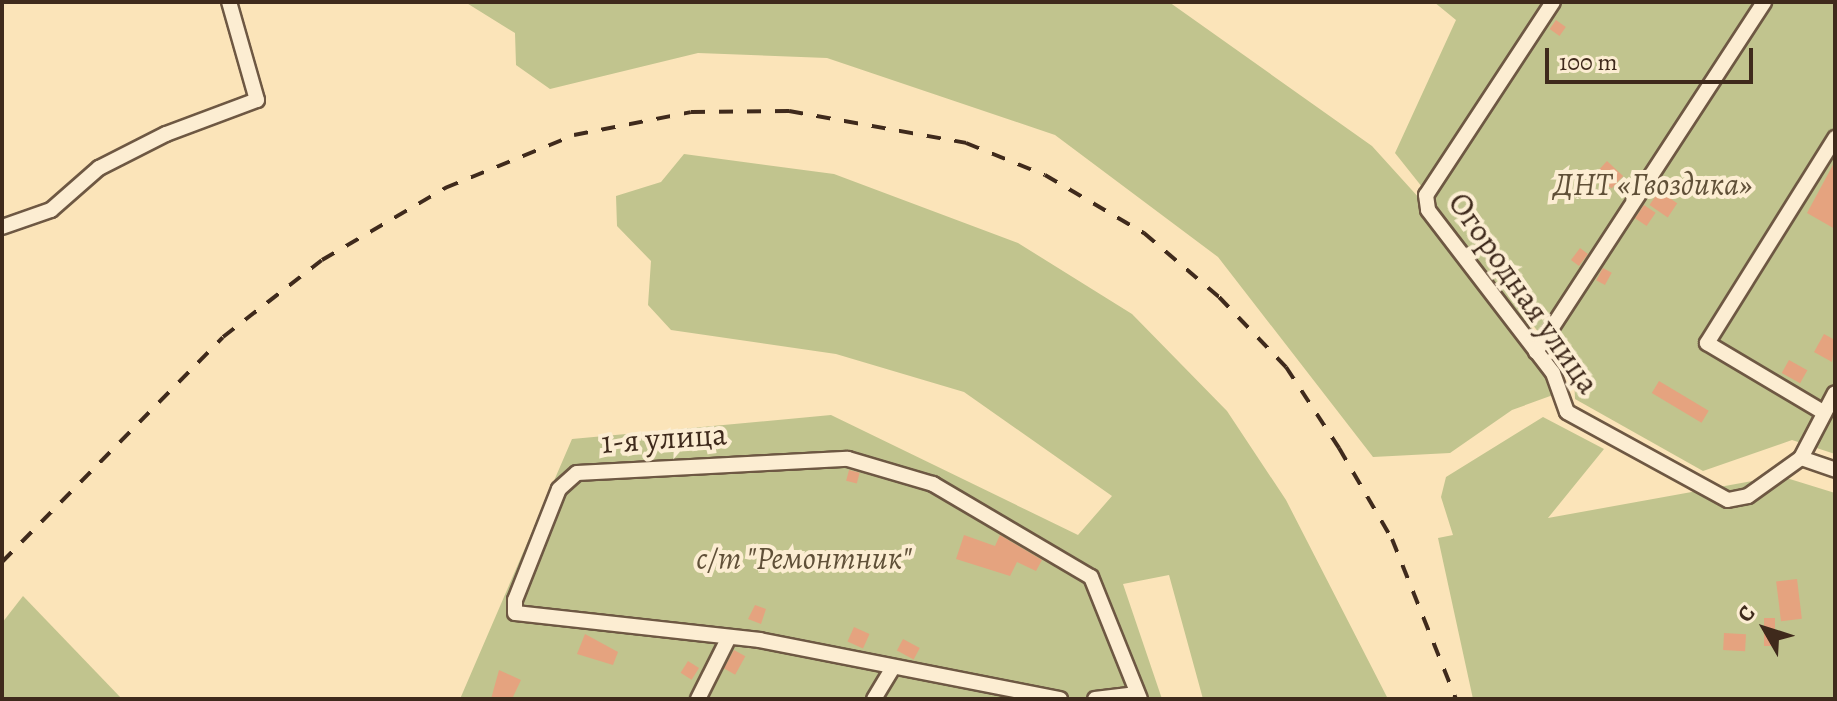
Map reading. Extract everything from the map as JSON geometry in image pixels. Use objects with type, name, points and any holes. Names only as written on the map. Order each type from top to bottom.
[{"type":"street","points":[[2,227],[51,210],[99,168],[166,134],[257,100],[229,2]]},
{"type":"street","name":"Огородная улица","points":[[1553,2],[1426,195],[1428,210],[1466,266],[1536,352],[1567,412],[1718,497],[1739,500],[1801,458]]},
{"type":"street","points":[[1536,352],[1764,2]]},
{"type":"street","points":[[1823,412],[1707,343],[1835,138]]},
{"type":"street","points":[[1835,393],[1801,458],[1835,470]]},
{"type":"street","name":"1-я улица","points":[[1060,699],[760,640],[727,641],[515,613],[559,489],[577,473],[802,456],[848,459],[933,484],[1091,577],[1138,697],[1095,699]]},
{"type":"street","points":[[698,699],[727,641]]},
{"type":"street","points":[[874,699],[893,667]]},
{"type":"green space","name":"ДНТ «Гвоздика»","points":[[465,2],[1169,2],[1372,146],[1420,199],[1430,197],[1395,153],[1456,20],[1434,2],[1835,2],[1835,454],[1792,440],[1703,471],[1575,399],[1574,376],[1519,308],[1539,339],[1553,395],[1512,410],[1450,453],[1373,457],[1218,257],[1055,135],[827,58],[698,53],[550,89],[516,65],[515,33]]},
{"type":"green space","name":"с/т \"Ремонтник\"","points":[[684,154],[834,174],[1018,243],[1132,314],[1227,411],[1286,500],[1388,699],[1203,699],[1169,575],[1123,584],[1162,699],[460,699],[572,439],[831,415],[1078,535],[1112,496],[964,392],[836,354],[671,330],[648,305],[651,261],[617,226],[616,196],[661,182]]},
{"type":"green space","points":[[1543,417],[1604,449],[1548,518],[1780,476],[1835,493],[1835,699],[1473,699],[1438,538],[1453,535],[1441,497],[1446,477]]},
{"type":"green space","points":[[23,596],[122,699],[2,699],[2,623]]},
{"type":"building","points":[[1556,20],[1566,27],[1560,36],[1550,29]]},
{"type":"building","points":[[1607,161],[1623,176],[1611,188],[1595,173]]},
{"type":"building","points":[[1835,161],[1835,229],[1807,213]]},
{"type":"building","points":[[1659,191],[1677,203],[1668,217],[1649,205]]},
{"type":"building","points":[[1644,205],[1656,213],[1647,226],[1635,218]]},
{"type":"building","points":[[1580,248],[1588,254],[1579,266],[1571,260]]},
{"type":"building","points":[[1603,268],[1612,273],[1605,285],[1596,280]]},
{"type":"building","points":[[1824,334],[1835,340],[1832,362],[1814,352]]},
{"type":"building","points":[[1789,360],[1807,370],[1800,383],[1782,373]]},
{"type":"building","points":[[1659,381],[1709,411],[1702,423],[1652,393]]},
{"type":"building","points":[[849,470],[860,473],[857,483],[846,481]]},
{"type":"building","points":[[964,535],[995,546],[1000,535],[1042,560],[1036,571],[1017,562],[1010,576],[956,559]]},
{"type":"building","points":[[1797,579],[1802,619],[1781,621],[1776,582]]},
{"type":"building","points":[[755,605],[766,609],[761,624],[748,619]]},
{"type":"building","points":[[1764,618],[1775,618],[1775,646],[1764,646]]},
{"type":"building","points":[[854,627],[870,634],[863,649],[847,642]]},
{"type":"building","points":[[1724,633],[1746,634],[1745,651],[1723,650]]},
{"type":"building","points":[[585,634],[618,652],[613,665],[577,654]]},
{"type":"building","points":[[903,639],[920,648],[914,659],[897,650]]},
{"type":"building","points":[[734,650],[745,656],[735,675],[724,668]]},
{"type":"building","points":[[688,661],[699,668],[692,680],[681,673]]},
{"type":"building","points":[[499,670],[521,680],[512,699],[491,699]]},
{"type":"railway","points":[[2,562],[223,337],[322,260],[445,188],[574,135],[691,112],[789,111],[966,143],[1045,175],[1144,233],[1219,297],[1286,367],[1339,448],[1392,539],[1456,699]]}]
